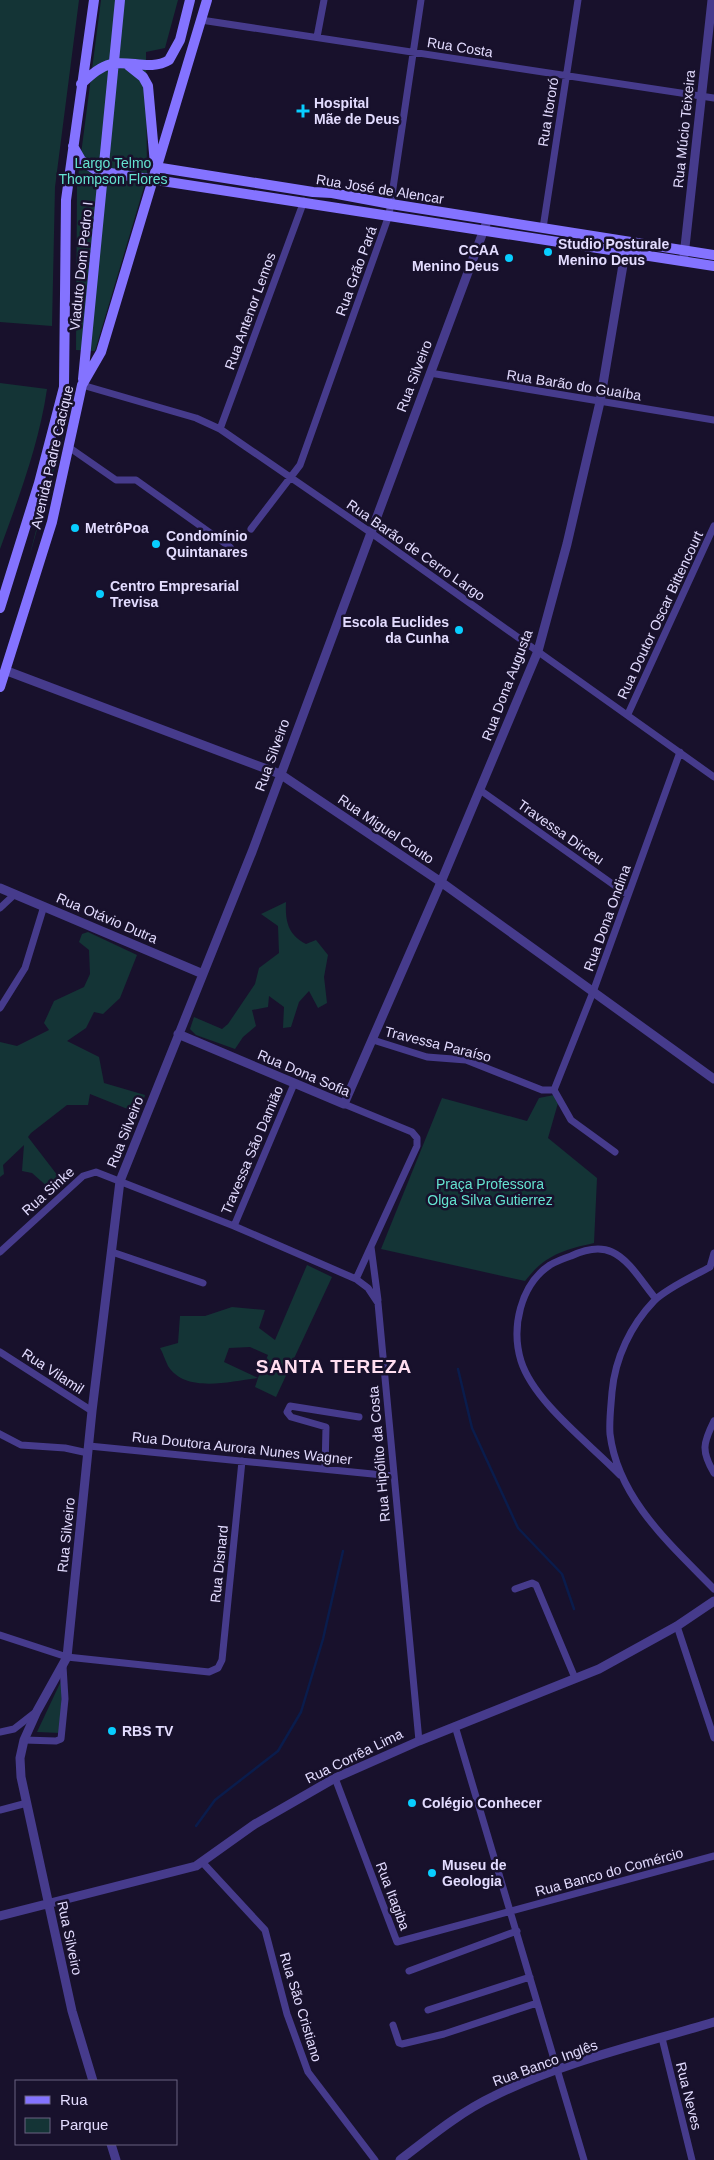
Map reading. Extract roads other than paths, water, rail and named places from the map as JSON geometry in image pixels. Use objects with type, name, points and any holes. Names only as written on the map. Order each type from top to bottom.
[{"type":"main road","name":"Avenida Padre Cacique","points":[[0,608],[39,483],[64,387],[66,200],[94,0]]},
{"type":"main road","name":"Viaduto Dom Pedro I","points":[[82,385],[103,193],[120,0]]},
{"type":"main road","points":[[81,84],[110,64],[153,65],[169,60],[180,40],[190,0]]},
{"type":"main road","name":"Avenida Padre Cacique","points":[[0,688],[52,522],[70,448],[82,385],[101,352],[207,0]]},
{"type":"main road","points":[[126,64],[135,68],[148,86],[154,172]]},
{"type":"main road","name":"Rua José de Alencar","points":[[73,146],[81,160],[97,171],[154,172],[332,193],[714,255]]},
{"type":"main road","name":"Rua José de Alencar","points":[[154,172],[304,201],[714,266]]},
{"type":"street","points":[[317,37],[324,0]]},
{"type":"street","name":"Rua Grão Pará","points":[[251,529],[300,465],[389,215],[412,52],[422,0]]},
{"type":"street","name":"Rua Itororó","points":[[543,228],[578,0]]},
{"type":"street","name":"Rua Múcio Teixeira","points":[[684,261],[712,0]]},
{"type":"street","name":"Rua Costa","points":[[201,20],[714,98]]},
{"type":"street","name":"Rua Antenor Lemos","points":[[220,429],[304,201]]},
{"type":"street","name":"Rua Silveiro","points":[[93,2080],[72,2011],[48,1904],[21,1768],[24,1740],[37,1711],[65,1661],[92,1411],[120,1181],[203,974],[280,774],[488,219]]},
{"type":"street","name":"Rua Dona Augusta","points":[[344,1104],[441,882],[538,651],[567,544],[600,402],[625,253]]},
{"type":"street","name":"Rua Barão do Guaíba","points":[[430,373],[714,420]]},
{"type":"street","name":"Rua Barão de Cerro Largo","points":[[82,385],[196,418],[220,429],[370,532],[714,777]]},
{"type":"street","points":[[70,448],[116,480],[136,480],[230,547]]},
{"type":"street","name":"Rua Doutor Oscar Bittencourt","points":[[628,714],[714,526]]},
{"type":"street","name":"Rua Miguel Couto","points":[[6,671],[280,774],[441,882],[714,1079]]},
{"type":"street","name":"Rua Dona Ondina","points":[[554,1090],[593,992],[680,752]]},
{"type":"street","name":"Travessa Dirceu","points":[[480,790],[628,895]]},
{"type":"street","name":"Rua Otávio Dutra","points":[[0,888],[203,974]]},
{"type":"street","points":[[0,908],[15,894]]},
{"type":"street","points":[[0,1008],[25,968],[44,906]]},
{"type":"street","name":"Rua Dona Sofia","points":[[178,1034],[412,1132],[417,1138],[417,1146],[371,1246]]},
{"type":"street","name":"Travessa Paraíso","points":[[373,1040],[427,1056],[466,1060],[542,1090],[554,1090]]},
{"type":"street","name":"Travessa São Damião","points":[[234,1226],[294,1084]]},
{"type":"street","points":[[554,1090],[570,1120],[614,1152]]},
{"type":"street","name":"Rua Sinke","points":[[0,1252],[83,1176],[96,1172],[120,1181]]},
{"type":"street","points":[[120,1181],[234,1226],[356,1279],[368,1288],[378,1303]]},
{"type":"street","points":[[356,1279],[371,1246]]},
{"type":"street","name":"Rua Hipólito da Costa","points":[[371,1246],[419,1741]]},
{"type":"street","points":[[656,1299],[626,1262],[612,1252],[595,1248],[551,1264],[538,1275],[521,1306],[517,1322],[521,1360],[539,1396],[621,1476],[654,1528],[714,1589]]},
{"type":"street","points":[[112,1252],[203,1283]]},
{"type":"street","points":[[621,1476],[610,1434],[613,1380],[628,1335],[656,1299],[710,1267],[714,1253]]},
{"type":"street","name":"Rua Vilamil","points":[[0,1352],[92,1411]]},
{"type":"street","points":[[324,1469],[326,1426],[291,1417],[287,1412],[290,1406],[359,1417]]},
{"type":"street","points":[[714,1421],[704,1442],[706,1458],[714,1473]]},
{"type":"street","name":"Rua Doutora Aurora Nunes Wagner","points":[[0,1434],[21,1445],[242,1461],[394,1476]]},
{"type":"street","name":"Rua Disnard","points":[[65,1661],[170,1667],[209,1672],[218,1668],[222,1660],[242,1461]]},
{"type":"street","points":[[515,1588],[532,1583],[536,1585],[575,1678]]},
{"type":"street","name":"Rua Corrêa Lima","points":[[0,1916],[203,1863],[255,1824],[335,1778],[455,1726],[599,1669],[677,1626],[714,1600]]},
{"type":"street","points":[[677,1626],[714,1738]]},
{"type":"street","points":[[0,1635],[65,1661],[65,1699],[61,1739],[56,1741],[24,1740]]},
{"type":"street","points":[[0,1732],[14,1729],[37,1711]]},
{"type":"street","points":[[455,1726],[584,2160]]},
{"type":"street","name":"Rua Itagiba","points":[[335,1778],[397,1942],[511,1911]]},
{"type":"street","points":[[0,1810],[27,1803]]},
{"type":"street","name":"Rua Banco do Comércio","points":[[511,1911],[714,1856]]},
{"type":"street","name":"Rua São Cristiano","points":[[203,1863],[265,1930],[287,2014],[308,2072],[375,2160]]},
{"type":"street","points":[[409,1971],[517,1932]]},
{"type":"street","points":[[428,2010],[530,1978]]},
{"type":"street","points":[[393,2025],[399,2042],[402,2044],[444,2034],[538,2003]]},
{"type":"street","name":"Rua Banco Inglês","points":[[400,2160],[452,2121],[494,2096],[557,2070],[714,2022]]},
{"type":"street","name":"Rua Neves","points":[[662,2038],[692,2160]]},
{"type":"street","points":[[111,2145],[116,2160]]},
{"type":"waterway","points":[[458,1369],[472,1428],[518,1528],[562,1574],[574,1609]]},
{"type":"waterway","points":[[196,1826],[215,1800],[278,1751],[301,1712],[323,1639],[343,1551]]},
{"type":"place","name":"Hospital Mãe de Deus","points":[[303,111]]},
{"type":"place","name":"Studio Posturale Menino Deus","points":[[548,252]]},
{"type":"place","name":"CCAA Menino Deus","points":[[509,258]]},
{"type":"place","name":"MetrôPoa","points":[[75,528]]},
{"type":"place","name":"Condomínio Quintanares","points":[[156,544]]},
{"type":"place","name":"Centro Empresarial Trevisa","points":[[100,594]]},
{"type":"place","name":"Escola Euclides da Cunha","points":[[459,630]]},
{"type":"place","name":"RBS TV","points":[[112,1731]]},
{"type":"place","name":"Colégio Conhecer","points":[[412,1803]]},
{"type":"place","name":"Museu de Geologia","points":[[432,1873]]},
{"type":"district","name":"SANTA TEREZA","points":[[334,1366]]},
{"type":"park label","name":"Largo Telmo Thompson Flores","points":[[113,172]]},
{"type":"park label","name":"Praça Professora Olga Silva Gutierrez","points":[[490,1192]]}]
